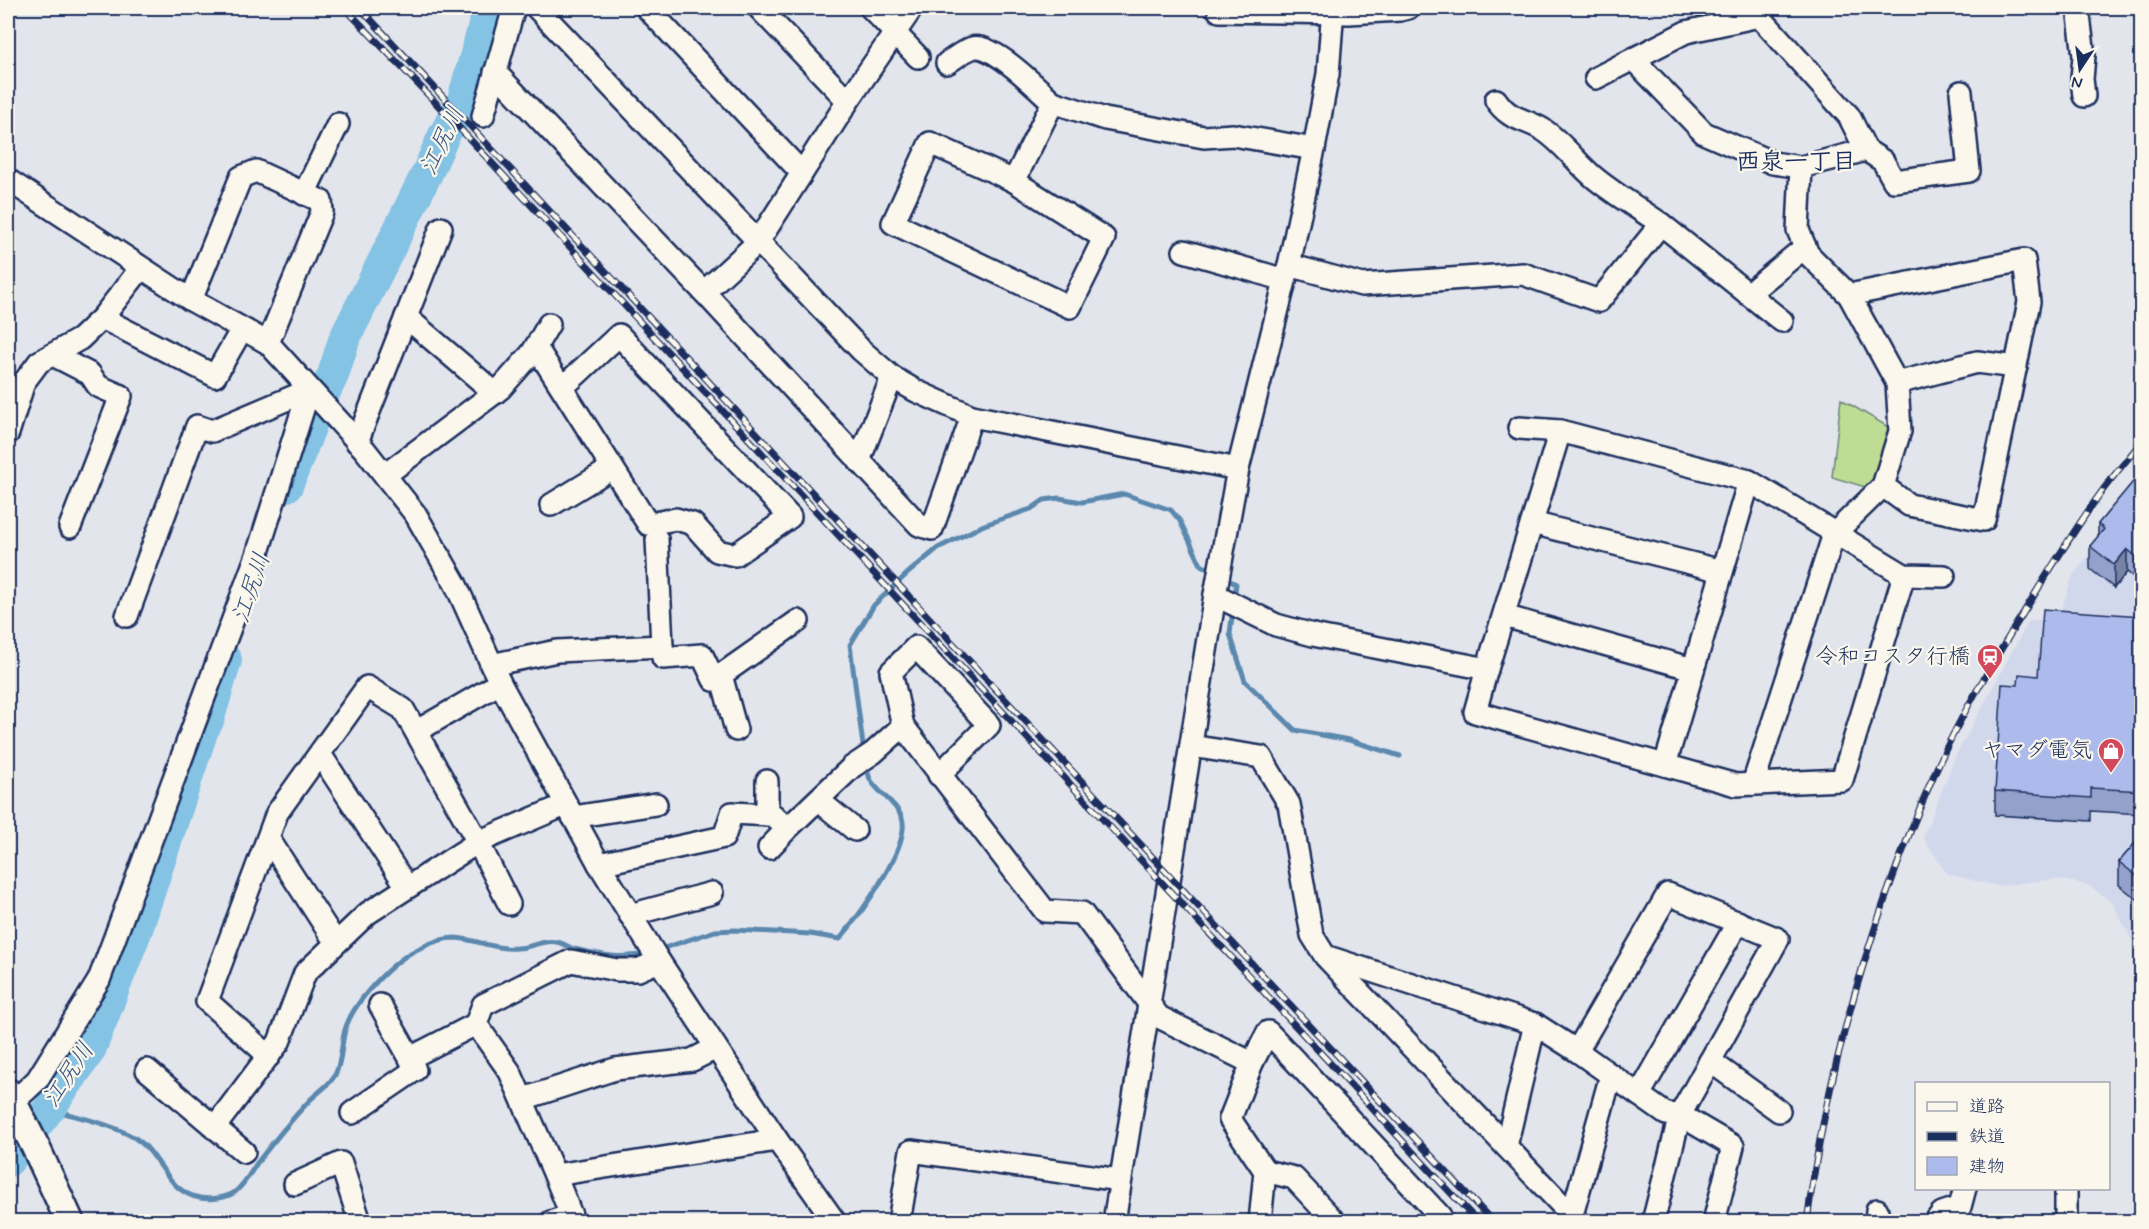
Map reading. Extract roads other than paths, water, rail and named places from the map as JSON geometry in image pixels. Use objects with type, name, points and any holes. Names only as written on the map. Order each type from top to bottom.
[{"type":"main road","points":[[9,1100],[38,1150],[70,1221]]},
{"type":"street","points":[[483,116],[514,8]]},
{"type":"street","points":[[537,8],[861,350],[892,377],[916,391],[972,416],[1238,469]]},
{"type":"street","points":[[647,8],[802,173]]},
{"type":"street","points":[[759,8],[848,102]]},
{"type":"street","points":[[871,8],[918,57]]},
{"type":"street","points":[[704,292],[758,242],[912,8]]},
{"type":"street","points":[[1219,8],[1219,11],[1333,9],[1380,11],[1408,8]]},
{"type":"street","points":[[2078,8],[2084,56],[2082,79],[2084,96]]},
{"type":"street","points":[[1114,1221],[1215,594],[1238,469],[1287,273],[1314,149],[1328,74],[1333,9]]},
{"type":"street","points":[[1596,78],[1686,32],[1759,16],[1849,116],[1866,150],[1883,161],[1894,181],[1969,171],[1961,92]]},
{"type":"street","points":[[947,63],[973,47],[986,48],[998,54],[1053,102],[1106,119],[1204,137],[1233,135],[1314,149]]},
{"type":"street","points":[[1633,60],[1704,133],[1773,162],[1801,167],[1866,150]]},
{"type":"street","points":[[495,72],[704,292],[919,525],[932,529],[972,416]]},
{"type":"street","points":[[1497,100],[1503,110],[1520,121],[1541,129],[1565,148],[1595,178],[1661,224],[1782,321]]},
{"type":"street","points":[[1014,181],[1053,102]]},
{"type":"street","points":[[304,194],[338,124]]},
{"type":"street","points":[[930,143],[1014,181],[1104,238],[1070,307],[893,223],[930,143]]},
{"type":"street","points":[[1753,784],[1834,534],[1883,486],[1899,431],[1897,383],[1849,295],[1808,254],[1798,231],[1801,167]]},
{"type":"street","points":[[190,300],[241,177],[256,171],[321,201],[322,212],[268,343]]},
{"type":"street","points":[[8,180],[190,300],[268,343],[385,475],[416,515],[450,575],[496,674],[599,864],[716,1048],[777,1140],[835,1221]]},
{"type":"street","points":[[1185,251],[1287,273],[1362,285],[1523,274],[1599,301],[1661,224]]},
{"type":"street","points":[[357,442],[441,228]]},
{"type":"street","points":[[1748,294],[1805,247]]},
{"type":"street","points":[[1849,295],[2024,260],[2029,302],[1984,520],[1909,505],[1883,486]]},
{"type":"street","points":[[8,433],[24,381],[39,362],[80,339],[102,318],[141,268]]},
{"type":"street","points":[[406,317],[495,393]]},
{"type":"street","points":[[102,318],[215,376],[242,329]]},
{"type":"street","points":[[385,475],[501,388],[536,347],[549,324]]},
{"type":"street","points":[[536,347],[648,524],[676,519],[693,524],[717,551],[735,555],[790,517],[619,335],[562,388]]},
{"type":"street","points":[[53,355],[90,374],[98,386],[121,396],[70,527]]},
{"type":"street","points":[[1897,383],[1977,362],[2016,367]]},
{"type":"street","points":[[859,461],[892,377]]},
{"type":"street","points":[[127,616],[197,426],[212,431],[309,390]]},
{"type":"street","points":[[9,1100],[37,1080],[99,980],[257,555],[309,390]]},
{"type":"street","points":[[1519,428],[1560,431],[1749,481],[1904,575],[1944,576]]},
{"type":"street","points":[[1560,431],[1486,669],[1475,712],[1736,785],[1842,780],[1904,575]]},
{"type":"street","points":[[551,505],[612,468]]},
{"type":"street","points":[[1665,765],[1749,481]]},
{"type":"street","points":[[1532,523],[1722,571]]},
{"type":"street","points":[[657,539],[663,658],[702,655],[714,680],[798,621]]},
{"type":"street","points":[[1215,594],[1276,625],[1313,635],[1486,669]]},
{"type":"street","points":[[1504,616],[1693,669]]},
{"type":"street","points":[[417,731],[496,674],[557,651],[662,646]]},
{"type":"street","points":[[939,775],[988,725],[916,647],[891,672],[903,726],[939,775],[1046,911],[1082,913],[1159,1017],[1252,1063]]},
{"type":"street","points":[[721,675],[736,730]]},
{"type":"street","points":[[269,1056],[207,1001],[277,813],[367,687],[404,709],[478,842],[509,904]]},
{"type":"street","points":[[769,848],[852,767],[873,753],[903,726]]},
{"type":"street","points":[[1191,746],[1261,757],[1288,804],[1312,935],[1325,956],[1575,1218]]},
{"type":"street","points":[[320,754],[407,887]]},
{"type":"street","points":[[767,781],[767,815]]},
{"type":"street","points":[[818,800],[855,830]]},
{"type":"street","points":[[214,1128],[279,1042],[305,974],[368,913],[478,842],[569,811],[656,804]]},
{"type":"street","points":[[599,864],[724,837],[732,813],[773,815],[787,829]]},
{"type":"street","points":[[268,838],[336,943]]},
{"type":"street","points":[[630,915],[712,893]]},
{"type":"street","points":[[1577,1051],[1668,894],[1778,939],[1680,1115],[1653,1221]]},
{"type":"street","points":[[1639,1095],[1738,922]]},
{"type":"street","points":[[1325,956],[1535,1024],[1666,1114],[1680,1115],[1733,1146],[1714,1221]]},
{"type":"street","points":[[410,1058],[476,1024],[483,1005],[571,961],[617,970],[638,970],[659,961]]},
{"type":"street","points":[[352,1113],[415,1070],[380,1005]]},
{"type":"street","points":[[476,1024],[510,1072],[572,1215],[556,1221]]},
{"type":"street","points":[[1506,1146],[1535,1024]]},
{"type":"street","points":[[1260,1221],[1265,1171],[1230,1119],[1252,1063],[1268,1032],[1440,1220]]},
{"type":"street","points":[[523,1099],[615,1069],[692,1060],[716,1048]]},
{"type":"street","points":[[1710,1061],[1779,1111]]},
{"type":"street","points":[[147,1070],[244,1152]]},
{"type":"street","points":[[1575,1218],[1611,1076]]},
{"type":"street","points":[[555,1175],[777,1140]]},
{"type":"street","points":[[899,1221],[911,1151],[1120,1180]]},
{"type":"street","points":[[295,1184],[341,1163],[360,1221]]},
{"type":"street","points":[[1265,1171],[1294,1178],[1335,1221]]},
{"type":"street","points":[[1935,1221],[1942,1213],[1960,1207],[1964,1190]]},
{"type":"street","points":[[2066,1190],[2066,1221]]},
{"type":"waterway","name":"江尻川","points":[[287,486],[333,375],[344,340],[444,135],[462,103],[489,8]]},
{"type":"waterway","points":[[864,753],[850,645],[874,605],[938,548],[984,525],[1031,509],[1044,500],[1059,498],[1082,502],[1124,494],[1171,510],[1180,521],[1201,565],[1214,572]]},
{"type":"waterway","points":[[1222,577],[1236,584],[1234,599]]},
{"type":"waterway","points":[[1233,608],[1230,634],[1245,681],[1295,730],[1349,740],[1400,756]]},
{"type":"waterway","name":"江尻川","points":[[8,1161],[49,1109],[90,1050],[137,929],[203,729],[208,721],[226,660]]},
{"type":"waterway","points":[[658,950],[715,931],[810,934],[840,939],[882,880],[892,862],[903,830],[902,818],[871,780],[867,765]]},
{"type":"waterway","points":[[49,1109],[104,1124],[135,1138],[144,1145],[179,1188],[204,1199],[223,1197],[232,1194],[242,1186],[257,1163],[290,1123],[333,1079],[339,1064],[345,1030],[356,1007],[375,983],[409,954],[432,943],[455,938],[509,948],[522,948],[552,941],[574,949],[612,956],[649,953]]},
{"type":"railway","points":[[345,8],[1478,1222]]},
{"type":"railway","points":[[360,8],[1493,1222]]},
{"type":"railway","points":[[1807,1222],[1827,1106],[1855,991],[1892,879],[1936,770],[1983,680],[2056,560],[2100,494],[2142,441]]},
{"type":"place","name":"令和コスタ行橋","points":[[1990,680]]},
{"type":"place","name":"ヤマダ電気","points":[[2111,774]]},
{"type":"district","name":"西泉一丁目","points":[[1796,162]]}]
